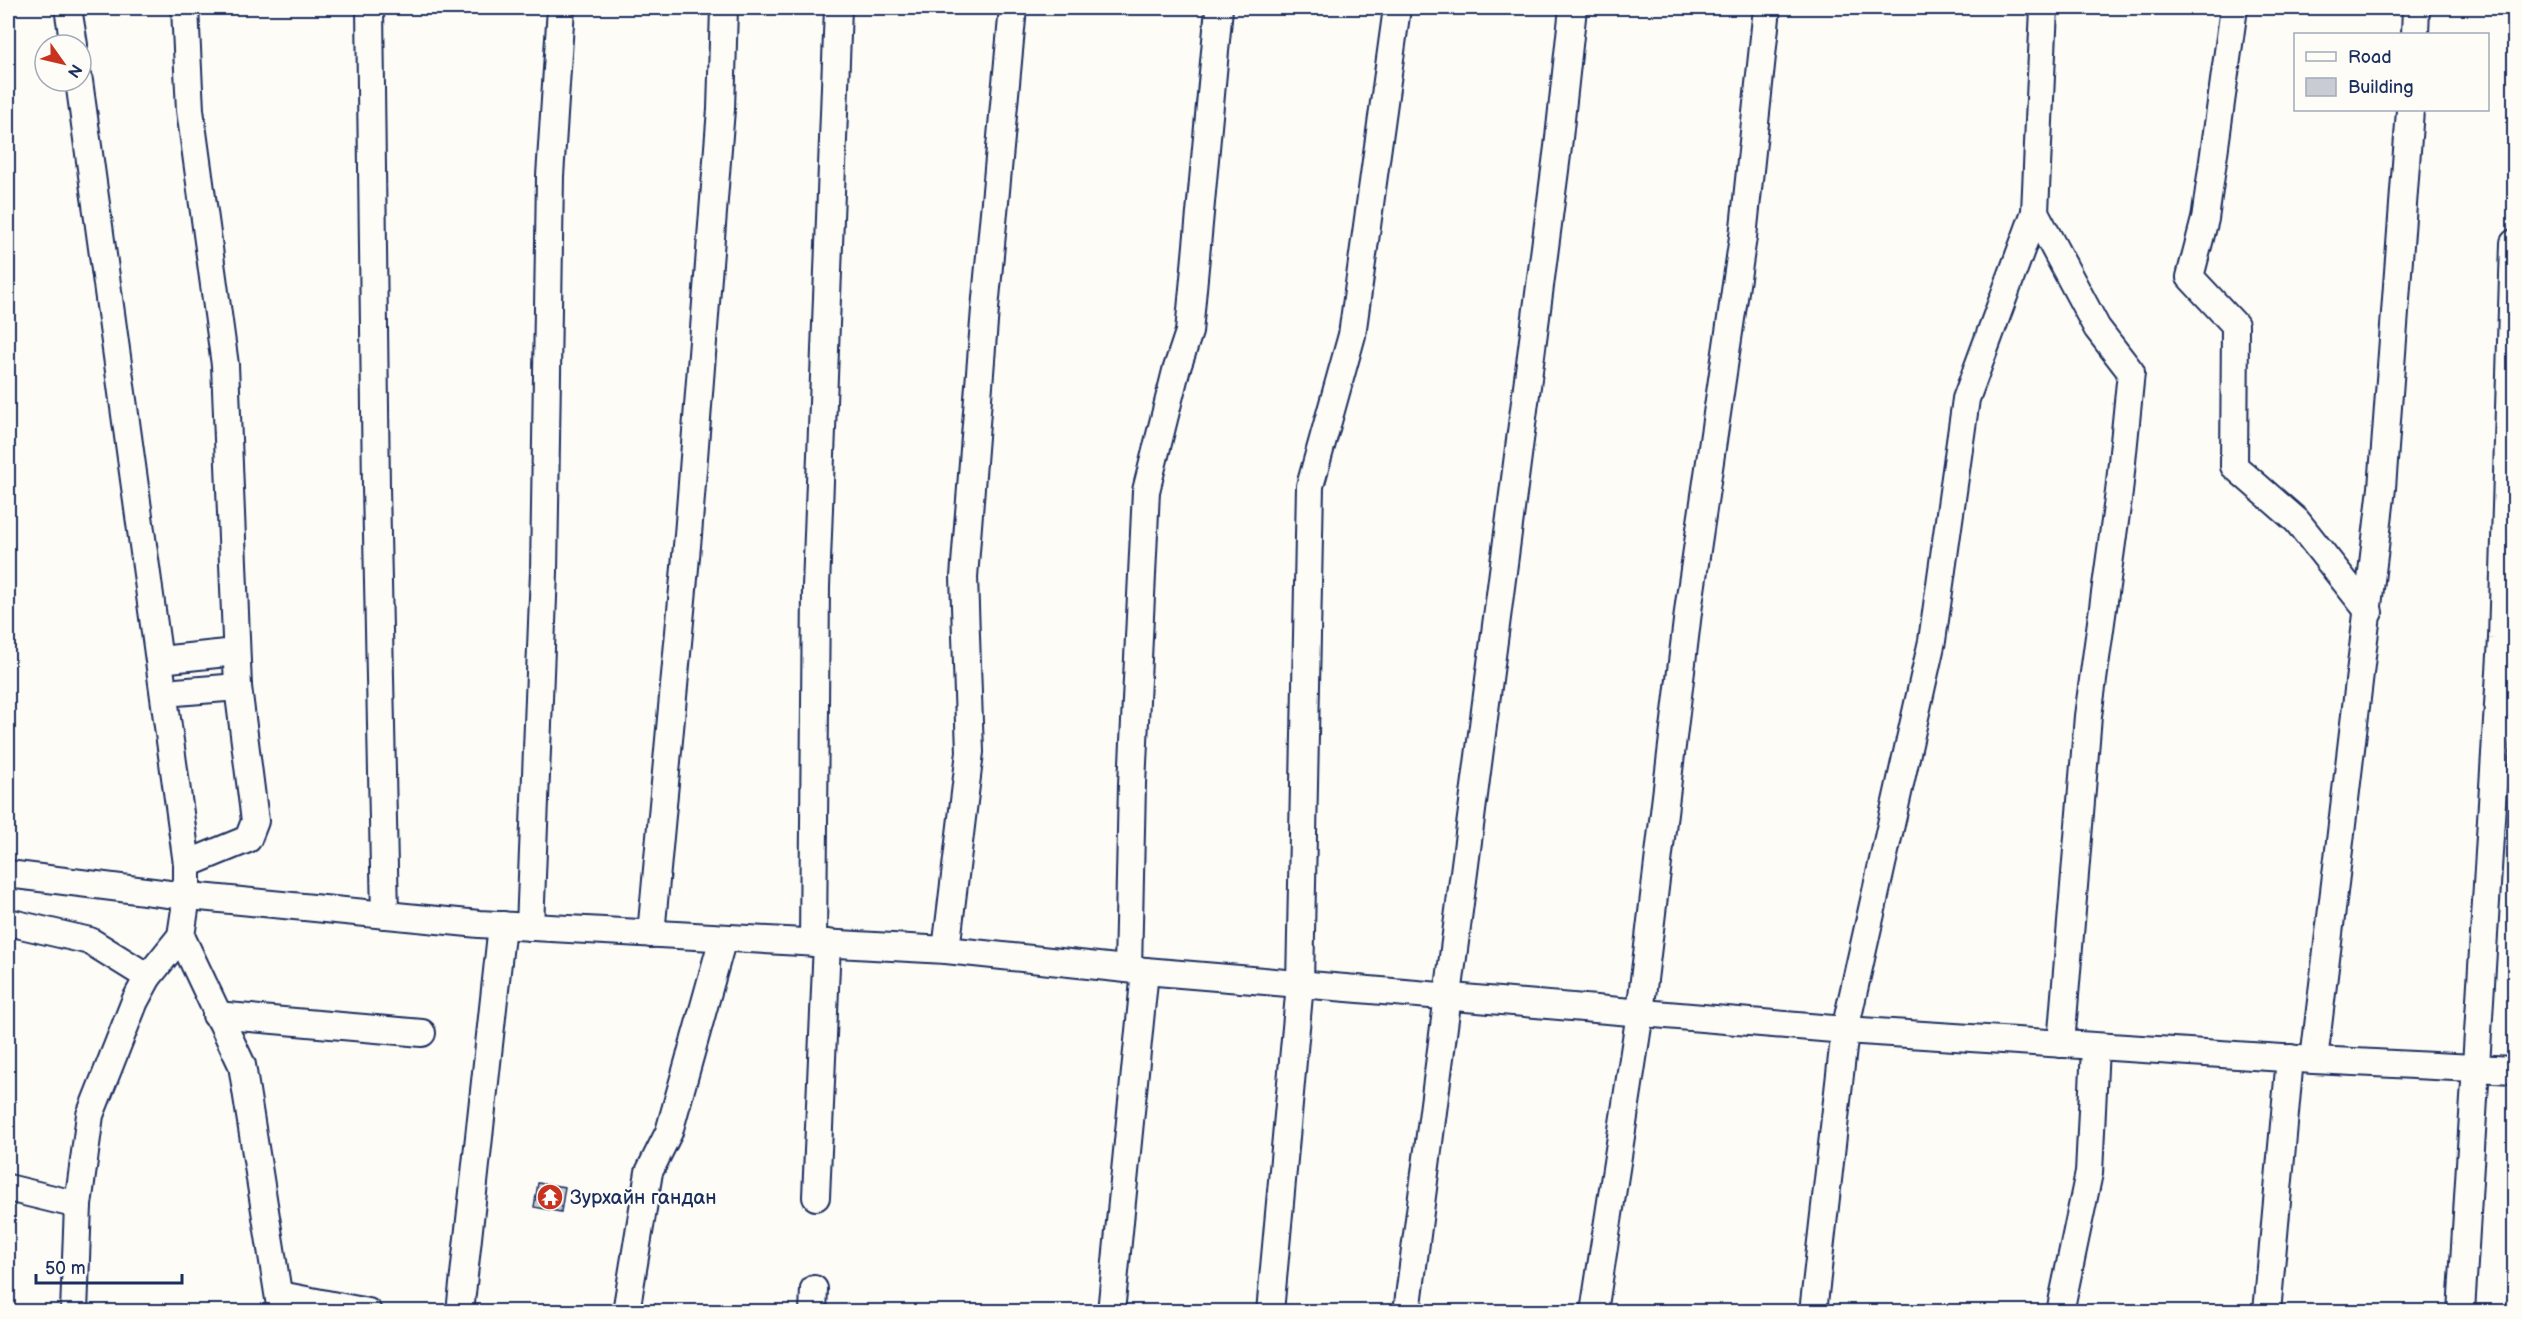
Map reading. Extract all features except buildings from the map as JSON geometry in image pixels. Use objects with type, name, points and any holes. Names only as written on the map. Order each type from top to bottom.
[{"type":"street","points":[[68,8],[72,33]]},
{"type":"street","points":[[185,8],[190,110],[225,365],[238,687],[255,821],[248,839],[188,864]]},
{"type":"street","points":[[370,8],[376,487],[385,915]]},
{"type":"street","points":[[530,927],[544,572],[550,176],[561,8]]},
{"type":"street","points":[[651,934],[690,512],[721,109],[724,8]]},
{"type":"street","points":[[816,1197],[820,943],[816,587],[838,8]]},
{"type":"street","points":[[946,950],[970,752],[964,577],[984,321],[1013,8]]},
{"type":"street","points":[[1111,1311],[1136,970],[1132,784],[1146,491],[1176,371],[1189,332],[1219,8]]},
{"type":"street","points":[[1270,1311],[1300,984],[1310,486],[1352,335],[1397,8]]},
{"type":"street","points":[[1407,1311],[1558,147],[1573,8]]},
{"type":"street","points":[[1594,1311],[1640,1013],[1689,604],[1743,237],[1767,8]]},
{"type":"street","points":[[1813,1311],[1845,1030],[1932,641],[1966,399],[2035,212],[2044,8]]},
{"type":"street","points":[[2234,8],[2205,219],[2190,277],[2235,325],[2234,466],[2297,521],[2369,612]]},
{"type":"street","points":[[2415,33],[2416,8]]},
{"type":"street","points":[[74,1311],[78,1205],[90,1115],[135,1001],[148,977],[181,936],[187,896],[188,864],[81,93]]},
{"type":"street","points":[[2268,1311],[2302,1059],[2369,612],[2382,488],[2410,111]]},
{"type":"street","points":[[2035,212],[2097,328],[2131,372],[2119,492],[2088,716],[2061,1044]]},
{"type":"street","points":[[2461,1311],[2502,639],[2514,243]]},
{"type":"street","points":[[160,660],[236,652]]},
{"type":"street","points":[[164,693],[238,687]]},
{"type":"street","points":[[8,874],[187,896],[502,925],[946,950],[1136,970],[1845,1030],[2095,1047],[2514,1070]]},
{"type":"street","points":[[8,922],[90,941],[148,977]]},
{"type":"street","points":[[460,1311],[502,925]]},
{"type":"street","points":[[181,936],[216,1015],[242,1065],[280,1303],[368,1311]]},
{"type":"street","points":[[626,1311],[649,1172],[669,1132],[723,938]]},
{"type":"street","points":[[216,1015],[422,1033]]},
{"type":"street","points":[[2060,1311],[2089,1173],[2095,1047]]},
{"type":"street","points":[[8,1188],[78,1205]]},
{"type":"place","name":"Зурхайн гандан","points":[[550,1197]]}]
